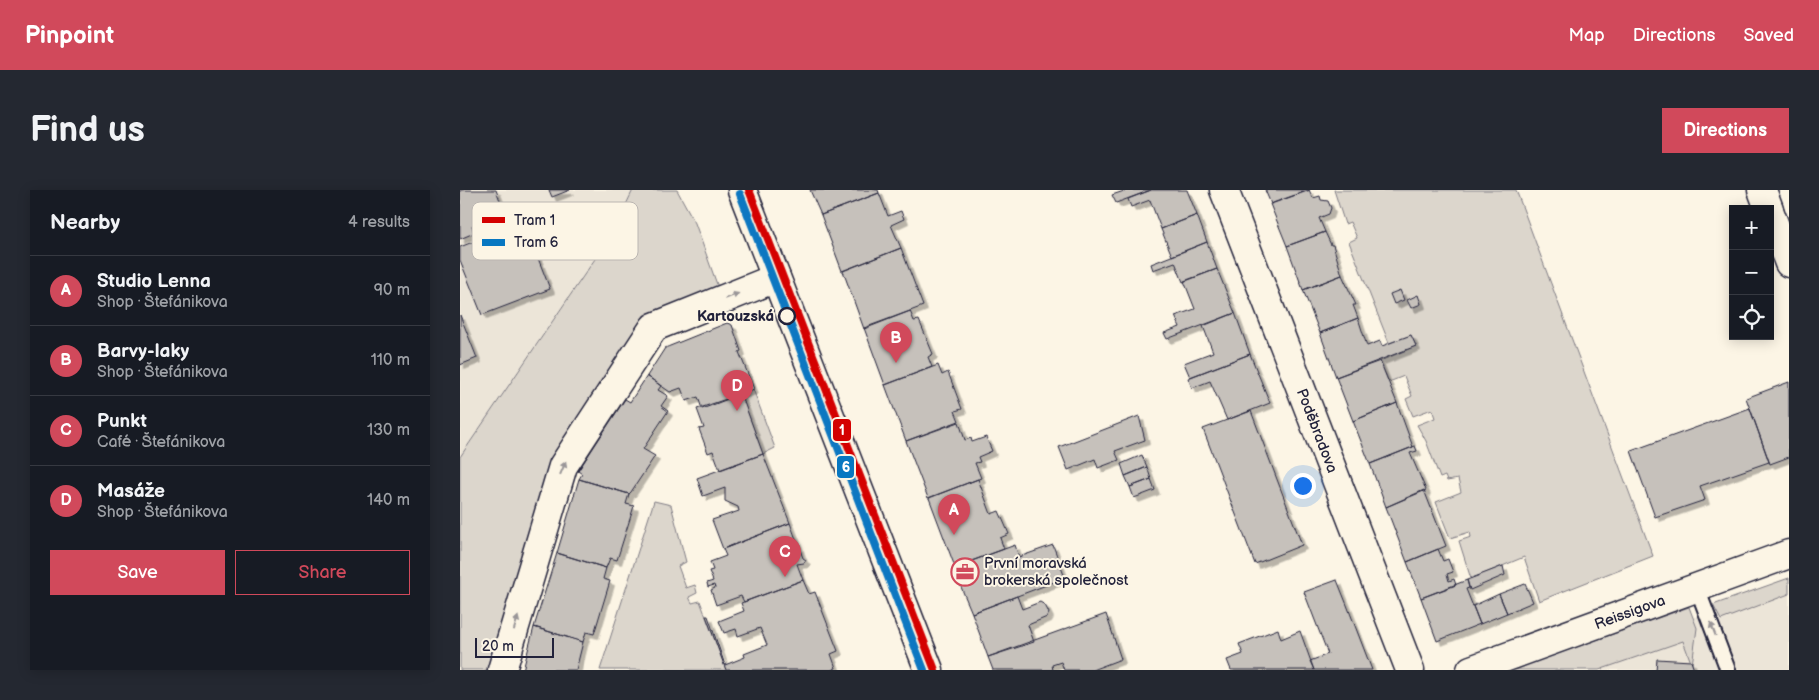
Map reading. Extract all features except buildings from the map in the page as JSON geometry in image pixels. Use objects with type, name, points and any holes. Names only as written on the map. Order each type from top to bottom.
[{"type":"street","points":[[742,190],[929,670]]},
{"type":"street","name":"Poděbradova","points":[[1224,190],[1410,670]]},
{"type":"street","points":[[1762,190],[1768,205]]},
{"type":"street","points":[[1774,224],[1789,263]]},
{"type":"street","points":[[502,670],[563,466],[654,327],[776,278]]},
{"type":"street","name":"Reissigova","points":[[1471,670],[1789,554]]},
{"type":"lane","points":[[1697,588],[1728,670]]},
{"type":"shaded area","points":[[460,190],[633,190],[627,202],[472,202],[472,260],[594,260],[460,457]]},
{"type":"shaded area","points":[[633,190],[677,190],[695,223],[719,290],[648,318],[550,464],[491,670],[460,670],[460,457],[594,260],[638,260],[638,202],[627,202]]},
{"type":"shaded area","points":[[1334,190],[1516,190],[1653,556],[1539,601],[1524,557],[1471,579],[1459,541],[1471,537],[1470,532],[1450,538],[1436,502],[1461,492],[1458,479],[1447,481],[1445,476],[1440,478],[1426,441],[1417,425],[1435,418],[1432,409],[1413,416],[1406,399],[1412,396],[1404,376],[1389,382],[1380,361],[1416,346],[1411,335],[1389,343],[1349,242],[1357,238],[1350,222],[1345,224]]},
{"type":"shaded area","points":[[753,389],[775,448],[763,454],[741,394]]},
{"type":"shaded area","points":[[654,501],[671,505],[686,562],[678,566],[686,588],[695,585],[697,593],[689,597],[692,603],[700,601],[726,670],[600,670]]},
{"type":"shaded area","points":[[1789,578],[1789,594],[1721,620],[1713,605]]},
{"type":"shaded area","points":[[1789,582],[1789,670],[1536,670],[1719,609]]},
{"type":"shaded area","points":[[1689,607],[1697,628],[1692,665],[1683,641],[1599,670],[1512,670]]},
{"type":"tram line","name":"1","points":[[749,190],[935,670]]},
{"type":"tram line","name":"6","points":[[740,194],[924,670]]},
{"type":"place","name":"Kartouzská","points":[[787,316]]},
{"type":"place","name":"Barvy-laky","points":[[896,363]]},
{"type":"place","name":"Masáže","points":[[737,411]]},
{"type":"place","name":"Studio Lenna","points":[[954,535]]},
{"type":"place","name":"První moravská brokerská společnost","points":[[965,572]]},
{"type":"place","name":"Punkt","points":[[785,577]]}]
